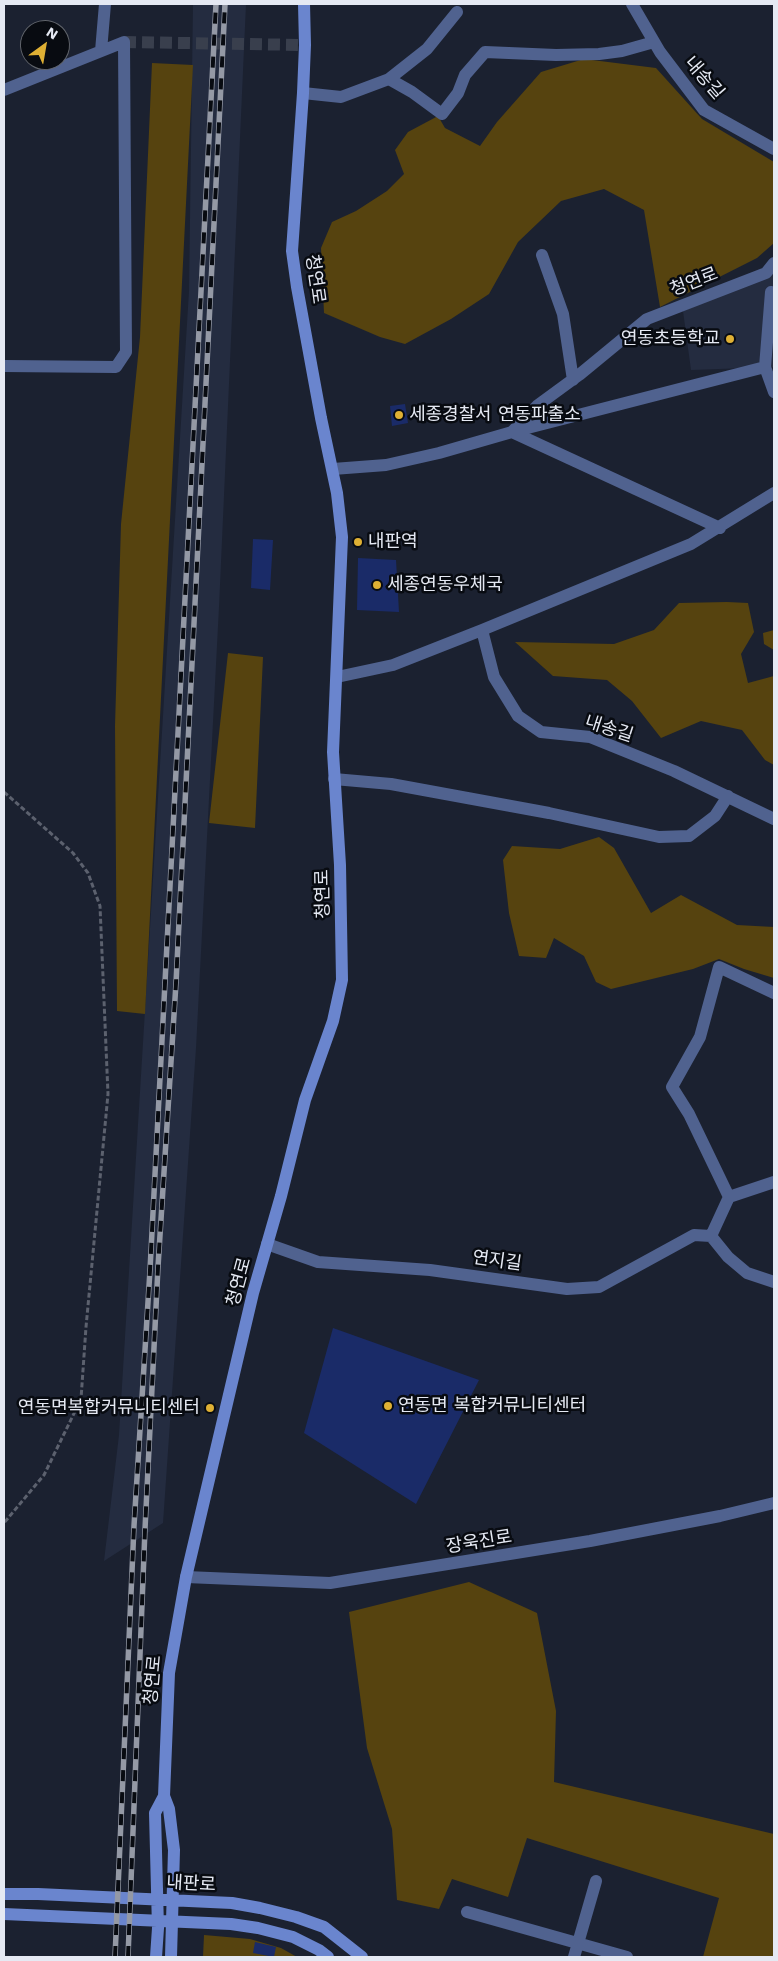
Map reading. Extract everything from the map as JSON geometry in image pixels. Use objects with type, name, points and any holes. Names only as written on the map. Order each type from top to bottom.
[{"type":"main road","name":"청연로","points":[[171,1957],[174,1850],[169,1809],[164,1796],[169,1673],[186,1576],[253,1293],[305,1100],[333,1021],[342,980],[340,865],[333,752],[342,537],[333,469],[321,418],[292,251],[303,93],[304,4]]},
{"type":"main road","name":"청연로","points":[[156,1957],[158,1928],[155,1813],[164,1796]]},
{"type":"main road","name":"내판로","points":[[4,1894],[232,1903],[287,1914],[324,1927],[362,1957]]},
{"type":"main road","points":[[4,1914],[231,1924],[258,1928],[293,1937],[319,1950],[328,1957]]},
{"type":"street","points":[[101,51],[105,4]]},
{"type":"street","name":"내송길","points":[[632,4],[654,42],[704,110],[774,149]]},
{"type":"street","points":[[303,93],[341,96],[389,79],[427,49],[457,12]]},
{"type":"street","points":[[4,90],[124,42],[126,352],[116,367],[4,366]]},
{"type":"street","points":[[389,79],[412,92],[442,114],[458,93],[465,75],[485,52],[556,55],[599,54],[622,51],[654,42]]},
{"type":"street","points":[[542,255],[563,314],[573,380]]},
{"type":"street","name":"청연로","points":[[512,432],[538,405],[573,380],[647,319],[766,273],[774,263]]},
{"type":"street","points":[[771,292],[765,367],[774,392]]},
{"type":"street","points":[[333,469],[386,464],[439,452],[765,367]]},
{"type":"street","points":[[512,432],[720,528]]},
{"type":"street","points":[[337,677],[393,664],[482,630],[691,544],[720,528],[774,493]]},
{"type":"street","name":"내송길","points":[[482,630],[494,677],[518,716],[541,732],[590,737],[674,771],[774,819]]},
{"type":"street","points":[[334,779],[400,786],[549,813],[659,837],[689,836],[715,816],[728,796]]},
{"type":"street","points":[[729,1197],[689,1114],[672,1087],[700,1037],[719,967],[774,993]]},
{"type":"street","points":[[774,1182],[729,1197],[711,1236],[728,1257],[747,1273],[774,1282]]},
{"type":"street","name":"연지길","points":[[267,1244],[318,1262],[430,1270],[567,1289],[599,1287],[694,1235],[711,1236]]},
{"type":"street","name":"장욱진로","points":[[186,1576],[330,1583],[590,1541],[774,1503]]},
{"type":"street","points":[[574,1957],[596,1881]]},
{"type":"street","points":[[467,1912],[627,1957]]},
{"type":"path","points":[[4,792],[73,853],[88,873],[100,906],[108,1094],[86,1318],[81,1399],[44,1475],[4,1523]]},
{"type":"shaded area","points":[[193,4],[246,4],[219,607],[196,1048],[163,1523],[104,1561],[119,1435],[189,291]]},
{"type":"shaded area","points":[[584,59],[656,68],[702,119],[774,162],[774,243],[757,258],[660,307],[644,210],[604,189],[561,201],[518,242],[489,294],[451,319],[405,344],[380,337],[324,313],[321,248],[332,222],[356,211],[387,191],[404,174],[395,150],[408,132],[438,116],[445,128],[480,146],[497,122],[541,72]]},
{"type":"shaded area","points":[[152,63],[193,65],[145,1014],[117,1011],[115,726],[121,524],[140,337]]},
{"type":"shaded area","name":"연동초등학교","points":[[774,272],[774,367],[691,370],[683,311]]},
{"type":"shaded area","points":[[679,603],[748,603],[754,632],[741,654],[748,683],[774,676],[774,765],[765,760],[742,730],[701,721],[661,738],[632,701],[607,680],[553,676],[515,642],[614,644],[654,630]]},
{"type":"shaded area","points":[[774,630],[774,650],[764,644],[763,633]]},
{"type":"shaded area","points":[[228,653],[263,657],[255,828],[209,823]]},
{"type":"shaded area","points":[[599,837],[614,848],[651,913],[681,895],[737,925],[774,927],[774,978],[719,959],[693,969],[611,989],[596,982],[584,956],[554,938],[546,958],[519,956],[509,913],[503,860],[512,846],[560,849]]},
{"type":"shaded area","points":[[469,1582],[537,1613],[556,1711],[554,1782],[774,1834],[774,1957],[703,1957],[719,1898],[527,1838],[508,1897],[452,1879],[439,1909],[397,1900],[392,1829],[367,1748],[349,1612]]},
{"type":"shaded area","points":[[204,1935],[250,1939],[281,1948],[297,1957],[203,1957]]},
{"type":"building","name":"세종경찰서 연동파출소","points":[[405,404],[408,423],[392,426],[390,406]]},
{"type":"building","points":[[253,539],[273,540],[270,590],[251,588]]},
{"type":"building","name":"세종연동우체국","points":[[358,558],[396,560],[399,612],[357,610]]},
{"type":"building","name":"연동면 복합커뮤니티센터","points":[[333,1328],[479,1380],[416,1504],[304,1433]]},
{"type":"building","points":[[255,1942],[276,1947],[274,1957],[253,1953]]},
{"type":"tunnel","points":[[124,42],[305,45]]},
{"type":"railway","points":[[115,1957],[134,1526],[150,1270],[216,4]]},
{"type":"railway","points":[[128,1957],[145,1529],[158,1267],[176,983],[225,4]]},
{"type":"place","name":"연동초등학교","points":[[730,339]]},
{"type":"place","name":"세종경찰서 연동파출소","points":[[399,415]]},
{"type":"place","name":"내판역","points":[[358,542]]},
{"type":"place","name":"세종연동우체국","points":[[377,585]]},
{"type":"place","name":"연동면 복합커뮤니티센터","points":[[388,1406]]},
{"type":"place","name":"연동면복합커뮤니티센터","points":[[210,1408]]}]
